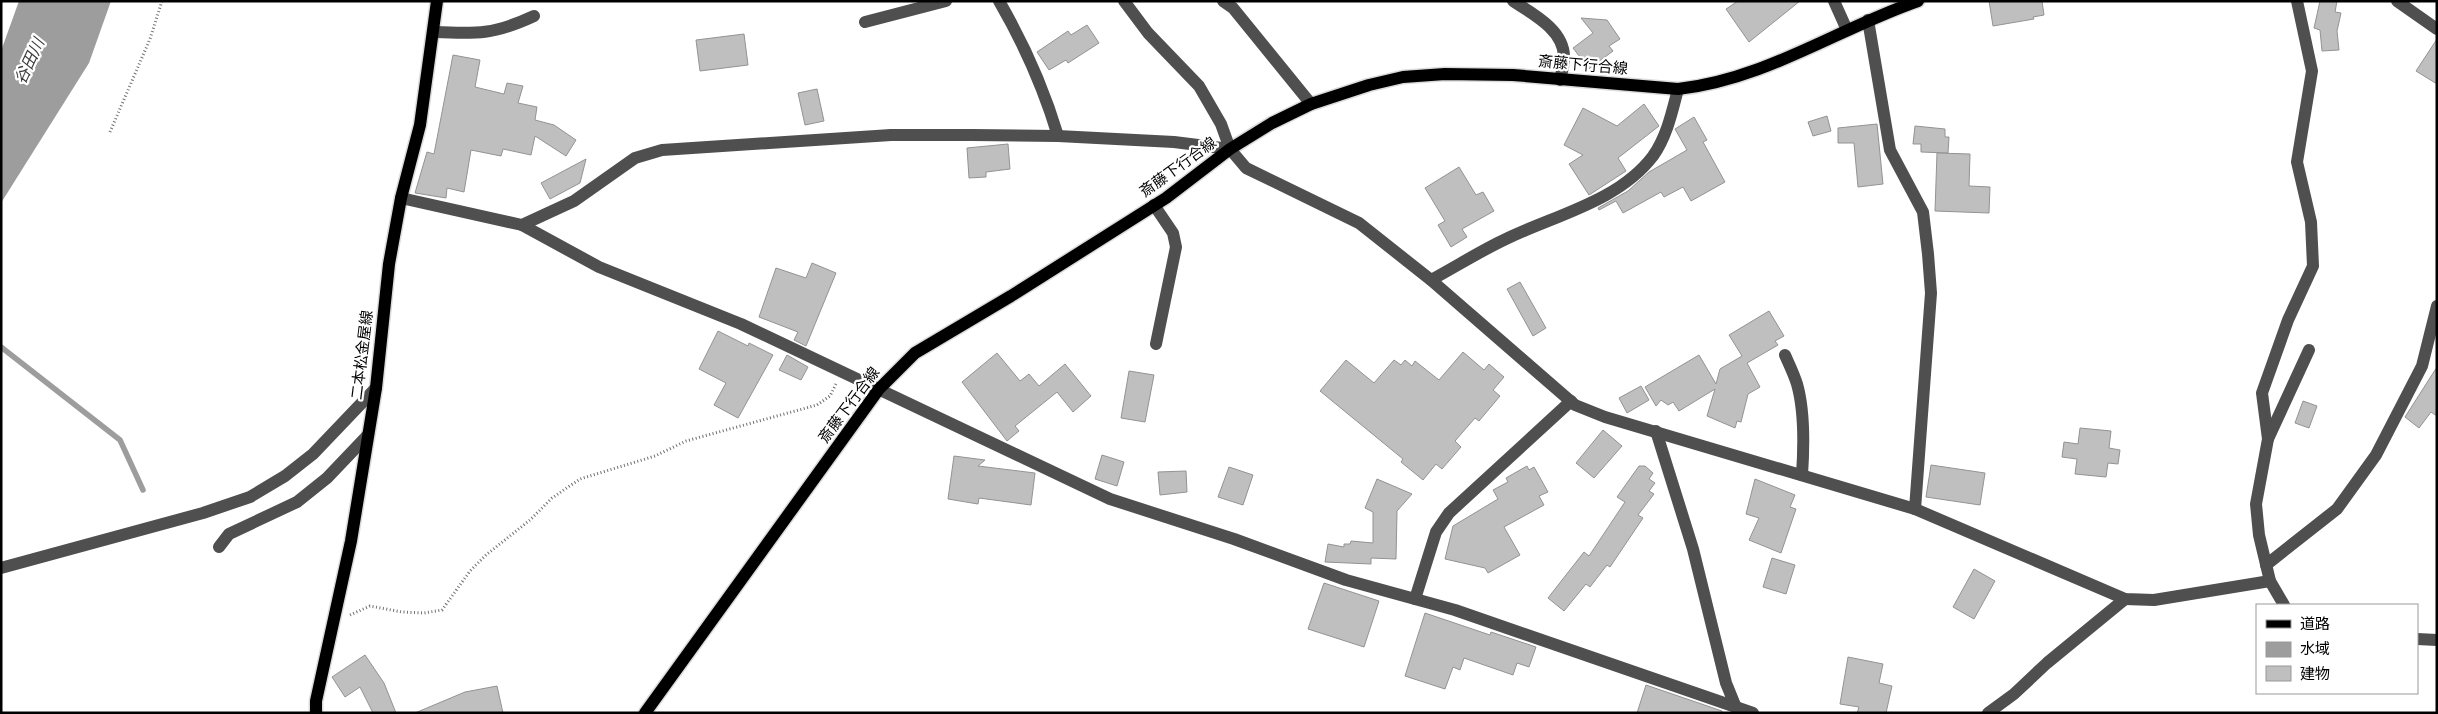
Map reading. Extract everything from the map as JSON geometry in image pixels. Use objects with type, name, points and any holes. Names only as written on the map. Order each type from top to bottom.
[{"type":"main road","name":"二本松金屋線","points":[[316,713],[316,701],[351,541],[376,388],[389,264],[400,198],[420,125],[437,1]]},
{"type":"main road","name":"斎藤下行合線","points":[[645,713],[879,389],[915,353],[1012,296],[1154,205],[1230,149],[1272,123],[1311,104],[1369,85],[1403,77],[1480,74],[1678,89],[1723,81],[1778,63],[1904,4],[1918,1]]},
{"type":"street","points":[[865,22],[946,1]]},
{"type":"street","points":[[999,1],[1019,37],[1050,109],[1058,136]]},
{"type":"street","points":[[1124,1],[1148,33],[1199,86],[1221,124],[1230,149],[1246,168],[1359,223],[1432,280],[1571,401],[1606,417],[1656,430],[1916,509],[2125,599],[2154,600],[2270,582]]},
{"type":"street","points":[[1223,1],[1233,8],[1311,104]]},
{"type":"street","points":[[1513,1],[1532,13],[1558,34],[1564,56],[1560,80]]},
{"type":"street","points":[[1834,1],[1847,30]]},
{"type":"street","points":[[2268,439],[2262,393],[2288,320],[2313,266],[2311,222],[2297,162],[2312,71],[2297,1]]},
{"type":"street","points":[[2397,1],[2437,29]]},
{"type":"street","points":[[433,32],[483,34],[508,28],[534,16]]},
{"type":"street","points":[[1868,20],[1890,150],[1923,212],[1928,254],[1931,293],[1916,509]]},
{"type":"street","points":[[1432,280],[1507,238],[1597,199],[1638,172],[1654,155],[1668,128],[1678,89]]},
{"type":"street","points":[[522,225],[574,201],[635,158],[662,150],[891,135],[1058,136],[1174,142],[1230,149]]},
{"type":"street","points":[[400,198],[522,225],[599,267],[741,324],[1110,499],[1234,539],[1346,580],[1415,599],[1561,646],[1737,710],[1753,713]]},
{"type":"street","points":[[1154,205],[1173,233],[1176,247],[1156,344]]},
{"type":"street","points":[[2266,565],[2337,509],[2376,455],[2422,366],[2437,306]]},
{"type":"street","points":[[2283,604],[2270,582],[2259,535],[2256,504],[2268,439],[2309,350]]},
{"type":"street","points":[[1785,354],[1797,384],[1800,400],[1804,447],[1802,475]]},
{"type":"street","points":[[1,568],[203,513],[250,497],[285,476],[314,454],[376,388]]},
{"type":"street","points":[[1415,599],[1436,532],[1449,513],[1571,401]]},
{"type":"street","points":[[1656,430],[1693,549],[1726,683],[1737,710]]},
{"type":"street","points":[[219,547],[229,534],[296,502],[327,478],[368,435]]},
{"type":"street","points":[[1988,713],[2014,694],[2046,663],[2125,599]]},
{"type":"street","points":[[2418,639],[2437,640]]},
{"type":"path","points":[[110,132],[150,39],[162,1]]},
{"type":"path","points":[[333,623],[370,606],[424,613],[442,610],[470,571],[486,555],[524,525],[552,498],[580,480],[655,456],[686,441],[817,405],[830,396],[841,371]]},
{"type":"water","name":"谷田川","points":[[19,1],[111,1],[89,63],[1,203],[1,51]]},
{"type":"building","points":[[1738,1],[1800,1],[1749,42],[1726,9]]},
{"type":"building","points":[[1989,1],[2042,1],[2044,15],[2033,17],[2034,19],[1993,26]]},
{"type":"building","points":[[2320,1],[2337,1],[2335,12],[2341,13],[2337,31],[2339,50],[2322,51],[2320,30],[2314,28]]},
{"type":"building","points":[[1581,18],[1607,20],[1620,39],[1609,46],[1613,51],[1589,69],[1573,48],[1593,33]]},
{"type":"building","points":[[1087,25],[1099,43],[1068,63],[1066,60],[1049,70],[1037,52],[1068,31],[1071,35]]},
{"type":"building","points":[[744,34],[748,65],[700,71],[696,40]]},
{"type":"building","points":[[2437,39],[2437,84],[2416,71]]},
{"type":"building","points":[[453,55],[480,60],[475,87],[504,94],[507,83],[523,86],[518,103],[537,107],[535,120],[554,125],[576,140],[566,156],[535,136],[531,155],[503,149],[501,156],[471,150],[464,192],[447,188],[446,198],[415,193],[427,152],[434,154]]},
{"type":"building","points":[[817,89],[824,121],[805,125],[798,93]]},
{"type":"building","points":[[1644,104],[1659,126],[1618,158],[1626,171],[1589,195],[1569,164],[1583,155],[1564,145],[1583,108],[1617,126]]},
{"type":"building","points":[[1827,116],[1831,131],[1813,136],[1808,122]]},
{"type":"building","points":[[1694,117],[1707,140],[1703,142],[1725,182],[1691,201],[1683,187],[1664,197],[1661,192],[1623,213],[1616,201],[1599,210],[1598,208],[1628,191],[1649,172],[1687,150],[1675,129]]},
{"type":"building","points":[[1877,124],[1883,184],[1858,187],[1854,143],[1838,143],[1838,128]]},
{"type":"building","points":[[1915,126],[1945,129],[1945,137],[1949,137],[1948,153],[1921,152],[1921,144],[1913,144]]},
{"type":"building","points":[[1008,144],[1010,169],[986,172],[986,177],[969,178],[967,148]]},
{"type":"building","points":[[1937,153],[1970,154],[1969,186],[1990,187],[1989,213],[1935,211]]},
{"type":"building","points":[[586,159],[580,183],[550,199],[541,183]]},
{"type":"building","points":[[1459,167],[1476,195],[1483,192],[1494,211],[1462,229],[1467,237],[1451,247],[1438,225],[1445,221],[1425,188]]},
{"type":"building","points":[[812,263],[836,273],[806,346],[794,340],[798,332],[759,317],[776,268],[806,278]]},
{"type":"building","points":[[1520,282],[1546,328],[1533,336],[1507,289]]},
{"type":"building","points":[[1769,311],[1784,336],[1775,341],[1778,345],[1747,363],[1760,387],[1748,394],[1741,422],[1737,421],[1735,428],[1707,416],[1715,389],[1679,411],[1673,402],[1668,405],[1661,400],[1656,406],[1645,387],[1699,355],[1716,384],[1720,369],[1742,356],[1729,335]]},
{"type":"building","points":[[718,331],[748,346],[749,343],[773,355],[738,418],[714,405],[726,383],[699,369]]},
{"type":"building","points":[[1463,352],[1484,370],[1489,364],[1504,377],[1493,390],[1500,396],[1479,421],[1475,418],[1455,441],[1461,447],[1442,469],[1436,464],[1423,480],[1401,462],[1403,459],[1320,391],[1346,360],[1374,383],[1394,360],[1401,365],[1405,360],[1412,366],[1415,361],[1439,380]]},
{"type":"building","points":[[997,353],[1020,381],[1029,374],[1039,386],[1065,364],[1091,396],[1073,412],[1057,392],[1015,426],[1019,431],[1007,441],[962,382]]},
{"type":"building","points":[[787,355],[808,367],[801,380],[779,370]]},
{"type":"building","points":[[2437,367],[2437,416],[2431,412],[2419,428],[2405,417]]},
{"type":"building","points":[[1129,371],[1154,375],[1145,422],[1121,418]]},
{"type":"building","points":[[1641,386],[1649,400],[1627,413],[1619,398]]},
{"type":"building","points":[[2303,401],[2317,406],[2309,428],[2295,423]]},
{"type":"building","points":[[2080,428],[2111,431],[2109,448],[2120,450],[2118,464],[2108,463],[2106,477],[2075,474],[2077,459],[2062,457],[2064,442],[2078,444]]},
{"type":"building","points":[[1603,430],[1622,446],[1594,478],[1576,463]]},
{"type":"building","points":[[1102,455],[1124,462],[1117,486],[1095,479]]},
{"type":"building","points":[[954,456],[985,460],[978,466],[1035,473],[1031,505],[979,498],[978,504],[948,499]]},
{"type":"building","points":[[1931,465],[1985,473],[1980,505],[1926,497]]},
{"type":"building","points":[[1527,466],[1529,470],[1534,467],[1548,492],[1539,496],[1544,505],[1504,527],[1520,555],[1488,573],[1485,568],[1445,559],[1453,526],[1498,499],[1493,490],[1508,482],[1506,478]]},
{"type":"building","points":[[1639,466],[1645,466],[1653,473],[1649,479],[1655,483],[1649,491],[1654,494],[1638,515],[1643,518],[1610,567],[1607,565],[1590,587],[1586,584],[1564,611],[1548,598],[1584,552],[1589,556],[1625,502],[1617,497]]},
{"type":"building","points":[[1229,467],[1253,475],[1243,505],[1218,497]]},
{"type":"building","points":[[1186,471],[1187,492],[1160,495],[1158,472]]},
{"type":"building","points":[[1377,479],[1412,494],[1397,511],[1396,559],[1371,558],[1371,564],[1325,562],[1328,544],[1344,547],[1344,544],[1350,544],[1351,541],[1373,543],[1373,512],[1365,508]]},
{"type":"building","points":[[1755,479],[1795,495],[1790,507],[1796,509],[1781,553],[1749,540],[1759,518],[1746,514]]},
{"type":"building","points":[[1772,558],[1795,565],[1786,594],[1763,587]]},
{"type":"building","points":[[1974,569],[1995,581],[1974,619],[1953,607]]},
{"type":"building","points":[[1324,583],[1379,601],[1364,647],[1308,629]]},
{"type":"building","points":[[1425,613],[1490,635],[1491,632],[1536,647],[1529,667],[1517,663],[1513,675],[1464,658],[1460,670],[1453,667],[1445,689],[1405,676]]},
{"type":"building","points":[[365,655],[384,683],[396,713],[373,713],[360,687],[345,697],[332,677]]},
{"type":"building","points":[[1848,657],[1883,664],[1879,683],[1892,686],[1886,713],[1857,713],[1859,707],[1840,704]]},
{"type":"building","points":[[1646,685],[1722,711],[1722,713],[1637,713]]},
{"type":"building","points":[[497,686],[503,713],[415,713],[465,692]]},
{"type":"waterway","points":[[1,347],[120,440],[143,490]]}]
